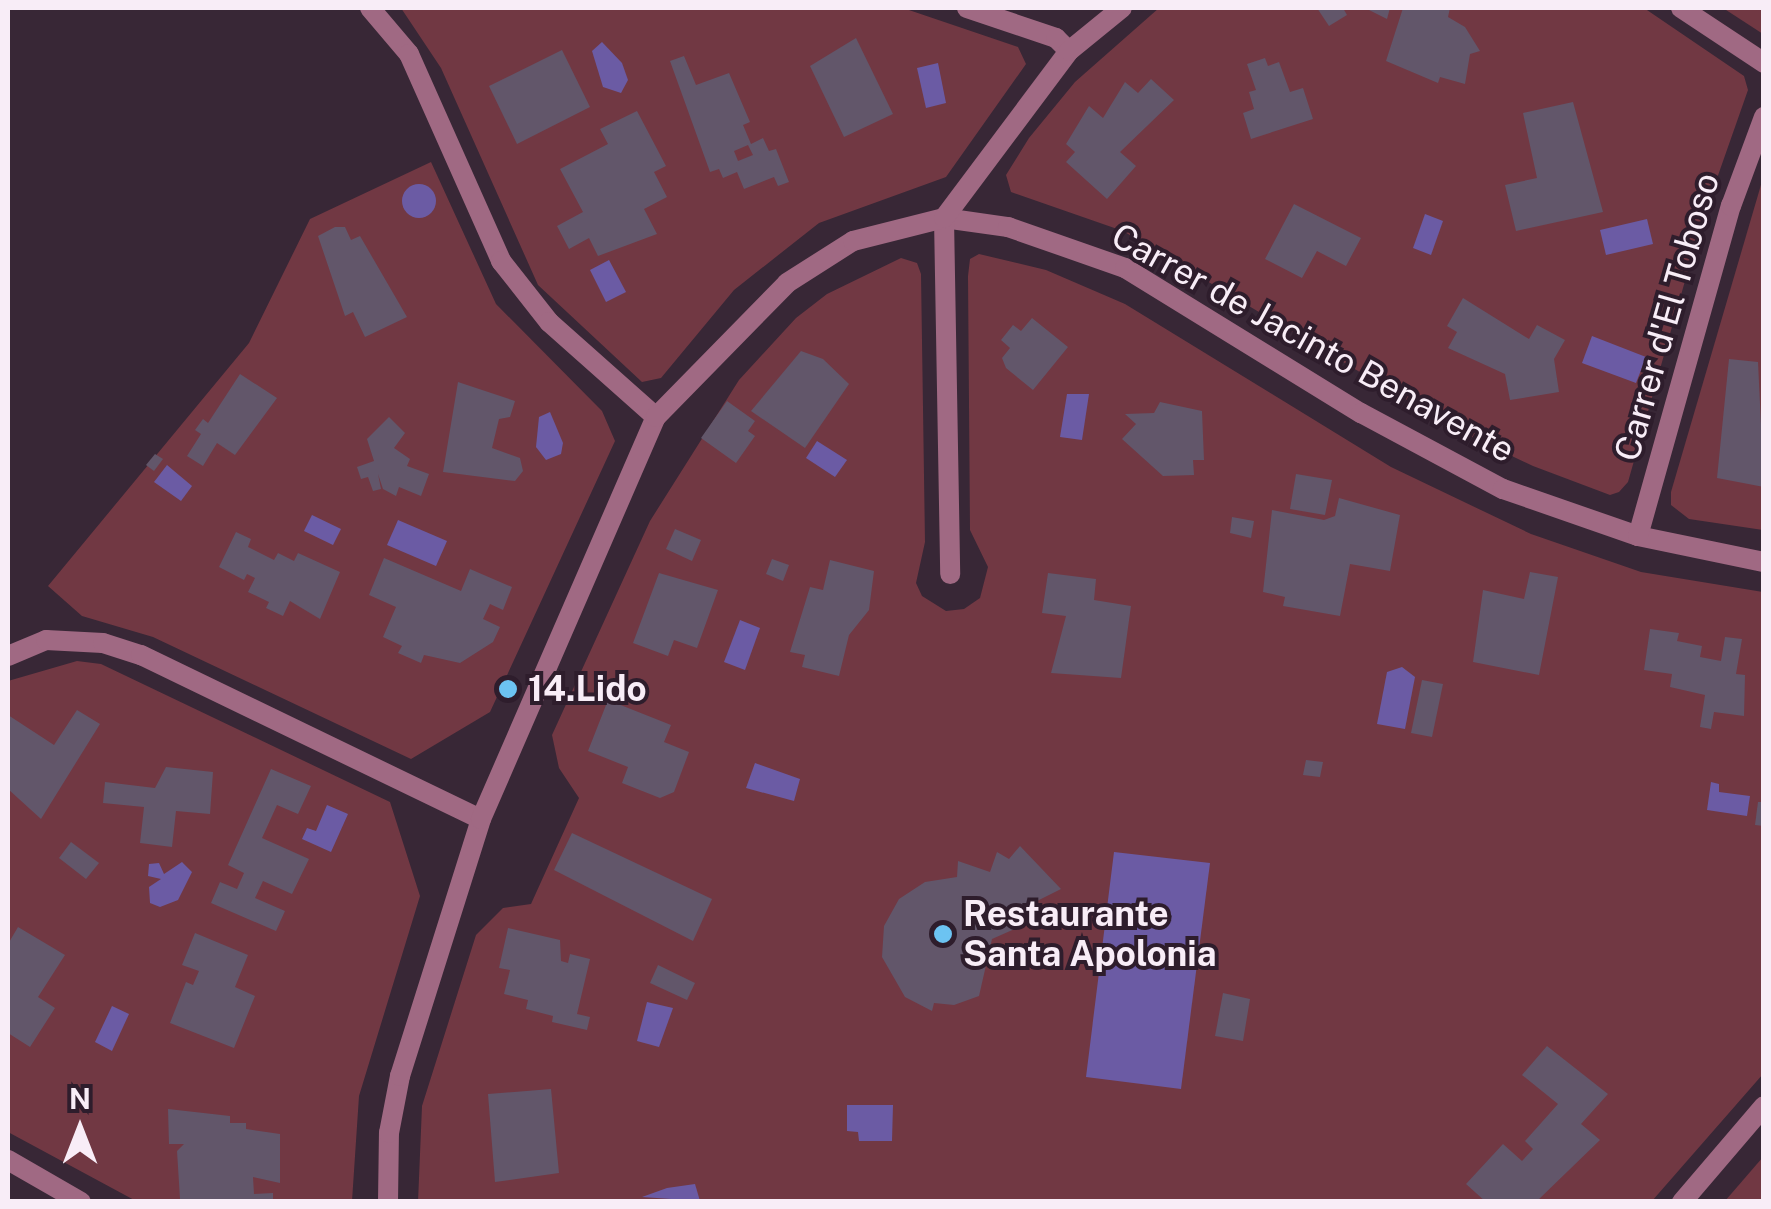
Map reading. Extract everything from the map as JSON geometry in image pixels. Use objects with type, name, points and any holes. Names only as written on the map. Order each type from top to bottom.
[{"type":"street","points":[[370,8],[408,54],[500,261],[549,322],[656,417]]},
{"type":"street","points":[[967,8],[1056,38],[1070,51]]},
{"type":"street","points":[[950,574],[944,218],[1070,51],[1122,8]]},
{"type":"street","points":[[1681,8],[1764,63]]},
{"type":"street","name":"Carrer d'El Toboso","points":[[1638,536],[1731,206],[1764,117]]},
{"type":"street","points":[[388,1202],[388,1133],[400,1076],[481,819],[656,417],[787,284],[853,242],[944,218]]},
{"type":"street","name":"Carrer de Jacinto Benavente","points":[[944,218],[1008,227],[1126,268],[1440,459],[1503,489],[1638,536],[1764,562]]},
{"type":"street","points":[[8,656],[46,640],[103,643],[141,655],[481,819]]},
{"type":"street","points":[[1682,1202],[1764,1106]]},
{"type":"street","points":[[8,1160],[82,1202]]},
{"type":"shaded area","points":[[401,8],[903,8],[1018,47],[1026,64],[946,177],[819,223],[734,290],[661,378],[642,382],[538,285],[441,68]]},
{"type":"shaded area","points":[[1159,8],[1644,8],[1744,76],[1748,90],[1702,221],[1628,482],[1619,492],[1610,495],[1533,466],[1457,430],[1123,231],[1011,192],[1006,175],[1029,138],[1075,82]]},
{"type":"shaded area","points":[[1723,8],[1763,8],[1763,34]]},
{"type":"shaded area","points":[[602,42],[622,63],[628,80],[621,93],[603,87],[592,51]]},
{"type":"shaded area","points":[[938,63],[946,103],[926,108],[917,68]]},
{"type":"shaded area","points":[[431,162],[496,304],[602,411],[615,441],[490,712],[411,759],[153,637],[82,616],[48,586],[249,343],[310,219]]},
{"type":"shaded area","points":[[1763,178],[1763,530],[1689,519],[1671,505],[1671,492]]},
{"type":"shaded area","points":[[419,184],[431,189],[436,201],[431,213],[419,218],[407,213],[402,201],[407,189]]},
{"type":"shaded area","points":[[1425,214],[1443,221],[1431,255],[1413,248]]},
{"type":"shaded area","points":[[1647,219],[1653,244],[1606,255],[1600,230]]},
{"type":"shaded area","points":[[979,254],[1046,270],[1125,304],[1391,467],[1531,534],[1641,572],[1763,592],[1763,1074],[1652,1201],[418,1202],[422,1106],[476,935],[503,908],[531,904],[579,798],[559,768],[552,735],[650,521],[739,380],[796,318],[827,294],[901,258],[917,263],[921,274],[925,542],[916,583],[922,596],[946,611],[964,609],[980,598],[988,567],[970,530],[968,276],[970,259]]},
{"type":"shaded area","points":[[609,260],[626,292],[606,302],[590,270]]},
{"type":"shaded area","points":[[1592,336],[1646,357],[1636,383],[1582,363]]},
{"type":"shaded area","points":[[1067,394],[1089,394],[1082,440],[1060,437]]},
{"type":"shaded area","points":[[550,412],[563,443],[561,454],[546,460],[536,447],[539,417]]},
{"type":"shaded area","points":[[817,441],[847,460],[835,477],[806,458]]},
{"type":"shaded area","points":[[167,465],[192,486],[181,501],[154,482]]},
{"type":"shaded area","points":[[312,515],[341,529],[333,545],[304,531]]},
{"type":"shaded area","points":[[398,520],[447,541],[436,566],[387,545]]},
{"type":"shaded area","points":[[740,620],[760,628],[745,670],[724,662]]},
{"type":"shaded area","points":[[77,661],[101,664],[390,802],[420,896],[359,1096],[352,1201],[136,1201],[8,1132],[8,681]]},
{"type":"shaded area","points":[[1402,667],[1415,677],[1405,729],[1377,724],[1387,672]]},
{"type":"shaded area","points":[[755,763],[800,779],[794,801],[746,788]]},
{"type":"shaded area","points":[[1711,782],[1719,784],[1719,792],[1750,796],[1747,816],[1707,810]]},
{"type":"shaded area","points":[[327,805],[348,814],[331,852],[302,839],[307,828],[316,831]]},
{"type":"shaded area","points":[[1114,852],[1210,863],[1181,1089],[1086,1077]]},
{"type":"shaded area","points":[[182,862],[192,872],[178,900],[160,907],[150,903],[149,887],[161,879],[148,876],[149,864],[159,863],[164,874]]},
{"type":"shaded area","points":[[647,1002],[673,1008],[659,1047],[637,1041]]},
{"type":"shaded area","points":[[112,1006],[129,1014],[112,1051],[95,1042]]},
{"type":"shaded area","points":[[847,1105],[893,1105],[892,1141],[859,1141],[858,1132],[847,1131]]},
{"type":"shaded area","points":[[1763,1157],[1763,1201],[1725,1201]]},
{"type":"shaded area","points":[[695,1184],[700,1201],[642,1197],[667,1188]]},
{"type":"building","points":[[1317,8],[1343,8],[1347,15],[1329,26]]},
{"type":"building","points":[[1365,8],[1390,8],[1387,19]]},
{"type":"building","points":[[1403,8],[1450,8],[1448,17],[1465,27],[1480,51],[1470,54],[1465,84],[1440,77],[1438,83],[1386,61]]},
{"type":"building","points":[[856,38],[893,114],[844,137],[810,66]]},
{"type":"building","points":[[562,50],[590,107],[517,144],[489,86]]},
{"type":"building","points":[[684,56],[696,85],[729,73],[750,122],[743,125],[751,144],[763,138],[769,151],[776,149],[789,182],[778,186],[774,177],[744,189],[737,172],[723,178],[719,169],[710,172],[670,61]],"holes":[[[748,145],[753,155],[738,161],[734,151]]]},
{"type":"building","points":[[1265,58],[1268,66],[1279,62],[1290,92],[1303,88],[1313,119],[1251,139],[1243,113],[1254,109],[1249,92],[1256,90],[1247,64]]},
{"type":"building","points":[[1151,79],[1174,100],[1120,152],[1136,166],[1107,199],[1066,162],[1075,152],[1066,144],[1089,106],[1103,118],[1125,82],[1138,93]]},
{"type":"building","points":[[1573,102],[1603,212],[1516,231],[1505,185],[1537,178],[1523,113]]},
{"type":"building","points":[[637,111],[666,166],[654,172],[667,197],[644,209],[657,234],[598,256],[589,238],[569,249],[557,226],[583,212],[560,169],[608,144],[600,129]]},
{"type":"building","points":[[1294,204],[1361,238],[1346,266],[1317,251],[1302,278],[1265,259]]},
{"type":"building","points":[[335,227],[345,227],[351,240],[360,236],[407,317],[365,337],[353,312],[345,316],[318,236]]},
{"type":"building","points":[[1463,298],[1529,339],[1537,325],[1565,340],[1554,359],[1559,392],[1510,400],[1505,374],[1448,348],[1457,332],[1447,326]]},
{"type":"building","points":[[1032,318],[1068,347],[1033,390],[1006,368],[1002,358],[1010,348],[1001,340],[1013,325],[1021,331]]},
{"type":"building","points":[[801,351],[823,359],[849,384],[805,448],[751,411]]},
{"type":"building","points":[[1729,359],[1758,362],[1764,487],[1717,478]]},
{"type":"building","points":[[240,374],[277,398],[235,455],[217,443],[203,466],[187,456],[201,434],[195,430],[203,419],[208,423]]},
{"type":"building","points":[[458,382],[515,401],[510,417],[499,419],[492,448],[520,458],[523,471],[515,481],[443,472]]},
{"type":"building","points":[[727,401],[755,421],[748,431],[755,436],[736,463],[701,438]]},
{"type":"building","points":[[1160,402],[1202,411],[1204,460],[1193,460],[1194,475],[1163,476],[1122,439],[1136,424],[1125,414],[1154,413]]},
{"type":"building","points":[[389,417],[405,433],[394,448],[410,459],[407,466],[429,474],[421,496],[399,487],[396,496],[383,489],[378,474],[381,489],[373,491],[368,477],[361,479],[357,467],[374,461],[367,439]]},
{"type":"building","points":[[155,454],[163,459],[154,471],[146,465]]},
{"type":"building","points":[[1296,474],[1332,480],[1325,515],[1290,509]]},
{"type":"building","points":[[1339,498],[1400,515],[1390,571],[1350,564],[1340,616],[1283,606],[1285,597],[1263,592],[1272,510],[1324,520],[1335,516]]},
{"type":"building","points":[[1232,517],[1254,521],[1251,538],[1230,533]]},
{"type":"building","points":[[675,529],[701,540],[692,561],[666,549]]},
{"type":"building","points":[[236,532],[251,539],[248,547],[274,560],[278,553],[294,561],[298,553],[340,572],[320,619],[290,601],[283,616],[266,608],[269,602],[248,592],[255,578],[247,574],[244,580],[219,567]]},
{"type":"building","points":[[384,558],[461,591],[470,569],[512,587],[503,610],[490,604],[483,619],[500,627],[493,642],[460,663],[424,655],[421,663],[398,653],[402,646],[383,637],[396,607],[369,595]]},
{"type":"building","points":[[772,559],[789,565],[783,581],[766,574]]},
{"type":"building","points":[[830,560],[874,571],[869,610],[849,635],[839,676],[802,667],[805,655],[790,652],[810,587],[823,590]]},
{"type":"building","points":[[1530,572],[1558,577],[1539,675],[1473,662],[1483,590],[1524,599]]},
{"type":"building","points":[[659,573],[718,590],[697,648],[674,640],[668,656],[633,643]]},
{"type":"building","points":[[1048,573],[1096,579],[1094,600],[1131,606],[1121,678],[1051,673],[1066,616],[1042,613]]},
{"type":"building","points":[[1650,629],[1679,633],[1677,641],[1702,646],[1700,657],[1721,661],[1725,637],[1742,639],[1736,674],[1745,675],[1744,716],[1714,712],[1711,729],[1700,727],[1705,695],[1670,687],[1672,674],[1644,670]]},
{"type":"building","points":[[1422,680],[1443,684],[1432,737],[1411,733]]},
{"type":"building","points":[[608,700],[671,725],[664,742],[689,752],[674,792],[660,798],[622,783],[628,767],[588,751]]},
{"type":"building","points":[[77,710],[100,724],[41,819],[8,789],[8,715],[54,745]]},
{"type":"building","points":[[1306,760],[1323,762],[1320,777],[1303,775]]},
{"type":"building","points":[[166,767],[213,772],[210,814],[176,811],[172,847],[140,843],[144,807],[103,803],[105,782],[155,788]]},
{"type":"building","points":[[271,769],[311,786],[298,814],[277,805],[262,838],[309,859],[292,894],[263,881],[255,898],[285,911],[276,931],[211,903],[220,882],[237,889],[244,873],[228,865]]},
{"type":"building","points":[[1758,802],[1764,802],[1764,826],[1755,825]]},
{"type":"building","points":[[572,833],[712,899],[693,941],[554,870]]},
{"type":"building","points":[[71,842],[99,863],[86,879],[59,858]]},
{"type":"building","points":[[1020,846],[1061,889],[1013,913],[1019,927],[992,939],[979,996],[954,1005],[934,1003],[932,1011],[905,997],[882,957],[884,926],[899,899],[925,882],[957,877],[958,861],[990,872],[997,852],[1009,859]]},
{"type":"building","points":[[18,927],[65,955],[38,997],[55,1008],[30,1047],[8,1033],[8,944]]},
{"type":"building","points":[[508,928],[560,940],[561,961],[568,963],[570,954],[590,959],[577,1014],[590,1017],[587,1030],[552,1022],[553,1016],[526,1009],[528,1000],[504,994],[510,970],[499,968]]},
{"type":"building","points":[[195,933],[248,955],[235,987],[255,996],[234,1048],[170,1023],[186,982],[193,985],[199,971],[182,965]]},
{"type":"building","points":[[658,965],[695,983],[687,1000],[650,983]]},
{"type":"building","points":[[1223,993],[1250,999],[1243,1041],[1215,1036]]},
{"type":"building","points":[[1547,1046],[1608,1094],[1581,1124],[1600,1140],[1536,1202],[1486,1202],[1466,1184],[1503,1144],[1522,1161],[1533,1149],[1525,1141],[1558,1104],[1522,1075]]},
{"type":"building","points":[[551,1089],[559,1173],[495,1182],[488,1094]]},
{"type":"building","points":[[168,1109],[230,1116],[230,1123],[246,1123],[246,1129],[280,1134],[280,1183],[253,1177],[254,1194],[273,1193],[273,1202],[180,1199],[177,1151],[184,1144],[169,1144]]},
{"type":"place","name":"14.Lido","points":[[508,689]]},
{"type":"place","name":"Restaurante Santa Apolonia","points":[[943,934]]}]
